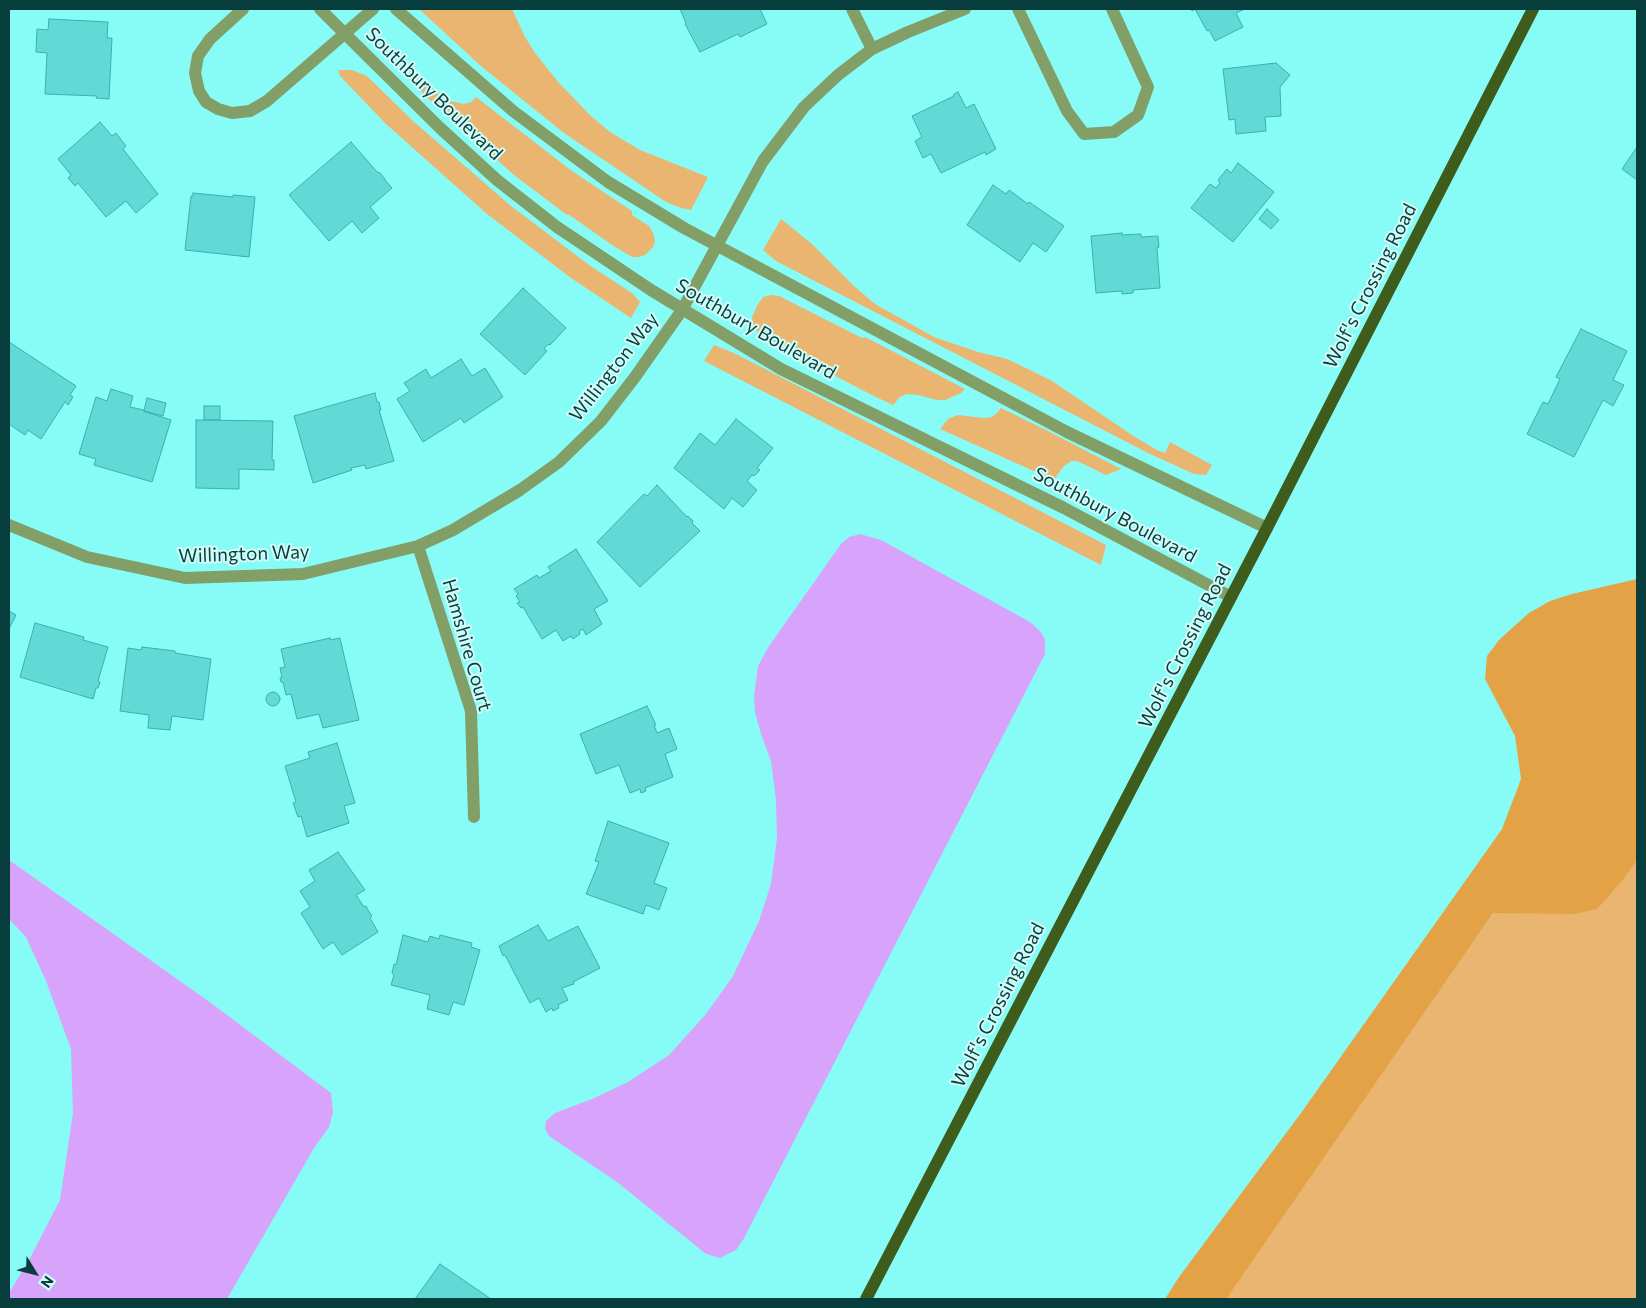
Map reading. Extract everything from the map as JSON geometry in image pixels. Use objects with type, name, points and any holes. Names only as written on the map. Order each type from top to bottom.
[{"type":"main road","name":"Wolf's Crossing Road","points":[[866,1299],[1267,528],[1533,9]]},
{"type":"street","points":[[243,9],[210,39],[198,56],[195,73],[199,91],[206,102],[218,109],[232,113],[250,110],[267,101],[373,9]]},
{"type":"street","name":"Southbury Boulevard","points":[[320,9],[439,127],[497,180],[557,227],[682,310],[781,369],[1064,508],[1231,597]]},
{"type":"street","name":"Southbury Boulevard","points":[[396,9],[513,111],[608,182],[684,228],[1067,432],[1267,528]]},
{"type":"street","points":[[852,9],[872,49]]},
{"type":"street","name":"Willington Way","points":[[9,525],[87,557],[185,578],[303,574],[418,546],[453,530],[513,495],[560,460],[601,420],[635,377],[682,310],[763,162],[804,107],[838,75],[872,49],[965,9]]},
{"type":"street","points":[[1018,9],[1067,111],[1084,134],[1114,132],[1138,115],[1148,87],[1112,9]]},
{"type":"street","name":"Hamshire Court","points":[[418,546],[471,711],[474,817]]},
{"type":"shaded area","points":[[419,9],[512,9],[535,53],[559,83],[591,116],[610,132],[640,150],[708,177],[691,210],[666,202],[564,133],[482,67]]},
{"type":"shaded area","points":[[338,70],[352,70],[367,76],[413,121],[511,206],[589,265],[632,293],[640,302],[631,318],[571,278],[487,214],[386,124],[340,76]]},
{"type":"shaded area","points":[[416,77],[428,82],[437,93],[449,101],[464,104],[471,102],[476,97],[572,171],[632,211],[632,215],[649,226],[655,240],[654,246],[645,255],[632,257],[567,215],[514,175],[431,101],[409,79]]},
{"type":"shaded area","points":[[781,219],[812,244],[875,304],[934,337],[978,352],[1007,359],[1052,381],[1157,450],[1165,453],[1170,442],[1212,465],[1206,475],[1194,474],[1148,453],[776,261],[763,250]]},
{"type":"shaded area","points":[[779,296],[862,338],[865,337],[965,389],[961,393],[945,400],[907,394],[900,397],[893,405],[874,396],[781,348],[782,346],[759,334],[753,325],[752,317],[763,297]]},
{"type":"shaded area","points":[[714,345],[734,353],[1106,545],[1101,565],[704,361]]},
{"type":"shaded area","points":[[1001,408],[1121,469],[1106,475],[1077,461],[1071,461],[1063,467],[1054,480],[940,429],[948,419],[958,415],[983,418],[992,417]]},
{"type":"shaded area","points":[[860,534],[881,540],[1030,622],[1040,631],[1045,639],[1045,654],[743,1240],[736,1250],[720,1258],[706,1254],[617,1182],[549,1136],[545,1129],[546,1121],[555,1113],[592,1099],[628,1082],[669,1055],[706,1014],[733,976],[759,921],[771,884],[777,838],[776,800],[771,761],[755,712],[754,696],[758,666],[769,646],[841,544],[849,537]]},
{"type":"shaded area","points":[[1637,579],[1637,860],[1622,881],[1597,909],[1574,914],[1493,913],[1226,1299],[1165,1299],[1179,1277],[1301,1113],[1502,829],[1521,779],[1515,736],[1485,679],[1487,656],[1499,640],[1529,613],[1550,601]]},
{"type":"shaded area","points":[[1637,711],[1637,1299],[1219,1299],[1493,913]]},
{"type":"shaded area","points":[[9,860],[211,1003],[331,1093],[333,1112],[329,1127],[314,1148],[227,1299],[9,1299],[9,1293],[29,1260],[60,1200],[73,1113],[71,1049],[46,981],[26,937],[9,919]]},
{"type":"building","points":[[680,9],[760,9],[767,24],[740,37],[738,34],[700,52],[685,24]]},
{"type":"building","points":[[1195,9],[1245,9],[1236,13],[1243,27],[1215,41]]},
{"type":"building","points":[[49,19],[108,22],[107,38],[112,38],[109,99],[96,98],[97,96],[45,94],[47,53],[36,52],[37,29],[48,30]]},
{"type":"building","points":[[1276,63],[1290,75],[1280,87],[1281,116],[1265,117],[1266,131],[1236,134],[1235,119],[1229,120],[1223,69]]},
{"type":"building","points":[[958,92],[966,108],[974,104],[996,149],[986,155],[985,152],[941,173],[931,154],[923,158],[915,141],[922,137],[912,116],[954,96]]},
{"type":"building","points":[[100,122],[112,136],[116,133],[126,146],[123,149],[158,194],[136,213],[126,201],[106,217],[78,183],[75,186],[68,178],[71,175],[58,159]]},
{"type":"building","points":[[351,142],[392,188],[370,207],[379,218],[362,233],[352,221],[329,241],[289,195]]},
{"type":"building","points":[[1637,147],[1637,180],[1622,169]]},
{"type":"building","points":[[1238,163],[1274,192],[1233,242],[1191,208],[1210,184],[1216,188],[1220,183],[1218,180],[1227,169],[1231,173]]},
{"type":"building","points":[[993,185],[1006,194],[1009,190],[1064,226],[1046,252],[1033,243],[1020,262],[967,225]]},
{"type":"building","points":[[193,193],[255,197],[249,257],[185,250],[191,196],[193,196]]},
{"type":"building","points":[[1267,209],[1279,220],[1271,229],[1259,219]]},
{"type":"building","points":[[1122,233],[1122,235],[1141,234],[1141,237],[1158,236],[1160,288],[1133,290],[1133,293],[1122,294],[1122,291],[1096,293],[1091,236]]},
{"type":"building","points":[[523,288],[566,328],[550,345],[545,347],[544,349],[547,351],[525,375],[480,334]]},
{"type":"building","points":[[1581,329],[1627,351],[1613,380],[1624,385],[1613,406],[1603,400],[1574,457],[1527,434],[1543,402],[1548,404],[1560,379],[1556,377]]},
{"type":"building","points":[[9,342],[76,386],[70,395],[73,397],[68,405],[65,402],[41,439],[28,430],[25,435],[9,424]]},
{"type":"building","points":[[461,359],[472,376],[485,368],[503,397],[464,423],[461,418],[423,442],[397,399],[410,391],[404,383],[426,369],[431,378]]},
{"type":"building","points":[[111,389],[133,396],[130,407],[171,420],[152,482],[94,465],[96,459],[79,454],[96,397],[107,401]]},
{"type":"building","points":[[375,393],[394,461],[366,469],[365,465],[351,468],[352,470],[313,483],[294,416]]},
{"type":"building","points":[[147,398],[166,403],[163,416],[144,411]]},
{"type":"building","points":[[204,406],[220,406],[220,420],[204,420]]},
{"type":"building","points":[[736,419],[773,448],[757,468],[760,470],[747,481],[757,490],[743,507],[732,498],[724,509],[674,468],[700,433],[715,445]]},
{"type":"building","points":[[196,420],[273,421],[272,460],[274,460],[274,470],[239,469],[239,489],[196,488]]},
{"type":"building","points":[[657,485],[693,521],[692,523],[700,531],[640,587],[597,542],[644,494],[647,496]]},
{"type":"building","points":[[576,549],[608,601],[594,609],[602,624],[586,635],[583,629],[579,631],[580,634],[573,639],[571,636],[563,641],[556,630],[542,639],[523,607],[521,608],[517,603],[520,602],[516,596],[518,594],[514,589],[537,575],[539,578],[551,571],[548,567]]},
{"type":"building","points":[[9,611],[16,615],[9,629]]},
{"type":"building","points":[[35,623],[84,637],[83,640],[108,647],[98,681],[100,682],[93,699],[20,677]]},
{"type":"building","points":[[330,638],[330,640],[340,638],[359,720],[323,728],[319,714],[297,719],[291,694],[286,695],[280,678],[282,677],[280,668],[285,667],[281,649]]},
{"type":"building","points":[[142,647],[175,651],[175,653],[211,659],[203,720],[172,716],[170,730],[148,728],[149,715],[120,711],[128,648],[141,650]]},
{"type":"building","points":[[273,692],[278,694],[280,699],[278,704],[273,706],[268,704],[266,699],[268,694]]},
{"type":"building","points":[[647,706],[656,725],[654,725],[657,733],[669,728],[677,749],[665,754],[673,777],[645,788],[646,791],[641,793],[640,789],[630,793],[619,765],[596,774],[580,734]]},
{"type":"building","points":[[337,743],[355,803],[344,806],[349,823],[307,837],[301,816],[298,817],[293,803],[296,802],[285,766],[310,758],[308,752]]},
{"type":"building","points":[[608,821],[669,843],[654,883],[667,888],[659,910],[646,905],[643,914],[586,894],[599,862],[595,861]]},
{"type":"building","points":[[338,852],[365,890],[356,895],[372,916],[370,918],[378,932],[342,955],[333,942],[323,949],[301,913],[310,907],[300,891],[315,881],[309,870]]},
{"type":"building","points":[[538,925],[548,941],[578,926],[600,968],[573,982],[574,984],[562,988],[568,1000],[558,1005],[559,1008],[553,1011],[552,1008],[546,1012],[539,998],[530,1003],[499,946]]},
{"type":"building","points":[[403,935],[428,942],[430,936],[439,939],[440,935],[472,943],[471,947],[480,950],[464,1005],[453,1002],[449,1015],[427,1009],[430,995],[391,985],[394,975],[392,973],[394,964],[396,965]]},
{"type":"building","points":[[440,1264],[491,1299],[415,1299]]}]
